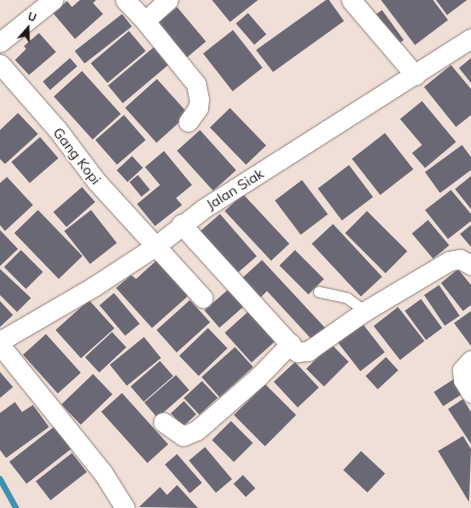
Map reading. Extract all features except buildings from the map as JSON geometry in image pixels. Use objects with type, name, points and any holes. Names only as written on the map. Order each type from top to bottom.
[{"type":"street","points":[[0,42],[53,0]]},
{"type":"street","points":[[125,0],[196,84],[199,99],[198,108],[188,122]]},
{"type":"street","points":[[144,21],[168,0]]},
{"type":"street","points":[[351,0],[415,75]]},
{"type":"street","name":"Jalan Siak","points":[[0,341],[93,287],[157,245],[181,224],[471,38]]},
{"type":"street","name":"Gang Kopi","points":[[0,64],[57,129],[97,182],[157,245],[203,298]]},
{"type":"street","points":[[181,224],[291,343],[297,352],[308,351],[366,311],[449,261],[460,259],[471,265]]},
{"type":"street","points":[[163,422],[183,436],[197,430],[258,377],[291,343]]},
{"type":"street","points":[[0,345],[103,473],[125,508]]},
{"type":"street","points":[[471,360],[462,370],[463,380],[471,393]]},
{"type":"lane","points":[[319,292],[347,298],[366,311]]},
{"type":"waterway","points":[[0,479],[16,508]]}]
